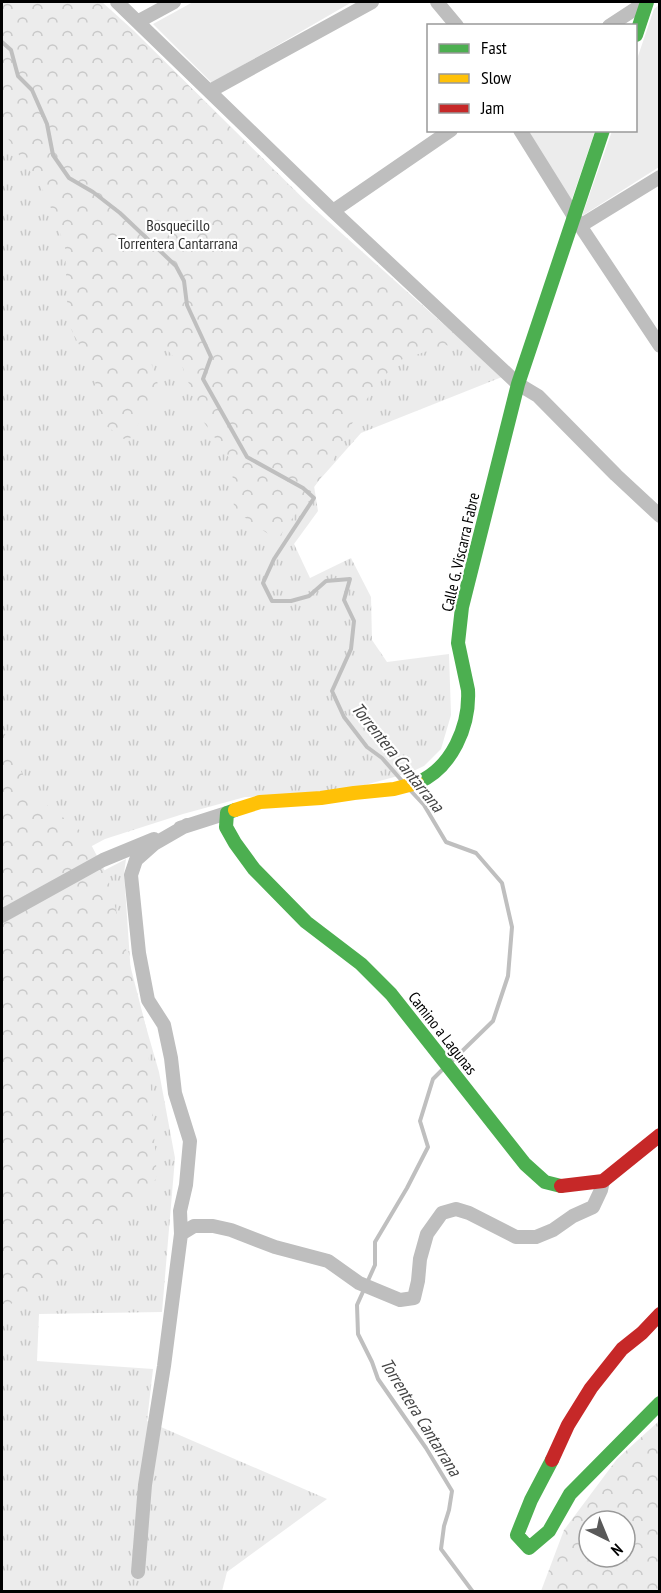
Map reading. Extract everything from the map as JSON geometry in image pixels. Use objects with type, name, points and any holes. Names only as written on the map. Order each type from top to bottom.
[{"type":"street","points":[[117,2],[140,21],[333,211],[518,384],[537,396],[660,516]]},
{"type":"street","points":[[140,21],[174,2]]},
{"type":"street","points":[[210,91],[372,2]]},
{"type":"street","points":[[437,2],[455,24]]},
{"type":"street","points":[[612,24],[646,2]]},
{"type":"street","points":[[637,32],[646,2]]},
{"type":"street","points":[[333,211],[448,132]]},
{"type":"street","points":[[521,132],[660,346]]},
{"type":"street","name":"Calle G. Viscarra Fabre","points":[[226,813],[241,806],[265,800],[317,799],[417,784],[429,777],[448,759],[459,740],[465,725],[469,702],[466,676],[458,643],[462,607],[518,384],[577,221],[602,132]]},
{"type":"street","points":[[577,221],[660,177]]},
{"type":"street","points":[[2,916],[103,860],[187,825],[226,813]]},
{"type":"street","name":"Camino a Lagunas","points":[[226,813],[226,827],[254,869],[306,922],[361,964],[391,994],[525,1164],[545,1182],[560,1186],[603,1181]]},
{"type":"street","points":[[138,1572],[145,1485],[164,1366],[181,1234],[180,1211],[186,1185],[190,1141],[175,1093],[164,1025],[148,1000],[139,953],[131,875],[136,860],[154,844],[187,825]]},
{"type":"street","points":[[181,1234],[194,1226],[213,1226],[231,1230],[275,1247],[328,1261],[359,1283],[400,1300],[414,1298],[420,1259],[427,1234],[442,1213],[456,1209],[469,1213],[516,1237],[536,1237],[593,1207],[603,1181],[660,1135]]},
{"type":"street","points":[[660,1314],[622,1349],[591,1388],[568,1425],[531,1500],[517,1535],[529,1548],[549,1531],[570,1494],[660,1403]]},
{"type":"green space","points":[[2,2],[102,2],[321,216],[502,377],[361,433],[314,486],[318,511],[294,544],[310,578],[351,558],[371,597],[372,640],[387,662],[449,654],[451,715],[441,749],[424,766],[409,773],[324,796],[245,797],[105,839],[2,894]]},
{"type":"green space","name":"Bosquecillo Torrentera Cantarrana","points":[[2,2],[98,2],[177,74],[301,197],[459,338],[465,352],[446,345],[397,361],[362,405],[331,463],[277,540],[234,510],[232,462],[203,421],[183,368],[165,347],[147,350],[163,400],[144,413],[128,442],[101,422],[94,374],[68,323],[65,246],[46,195],[2,131]]},
{"type":"green space","points":[[193,2],[352,2],[212,83],[153,24]]},
{"type":"green space","points":[[659,5],[659,167],[582,216],[612,132],[637,132],[637,59],[654,9]]},
{"type":"green space","points":[[525,132],[595,132],[571,202]]},
{"type":"green space","points":[[2,727],[30,792],[86,835],[107,875],[147,1031],[157,1178],[83,1255],[11,1304],[2,1304]]},
{"type":"green space","points":[[126,859],[124,873],[131,975],[159,1072],[175,1158],[162,1312],[39,1314],[37,1361],[153,1369],[147,1421],[327,1499],[227,1572],[222,1591],[2,1592],[2,924]]},
{"type":"green space","points":[[659,1421],[659,1591],[541,1591],[564,1530],[577,1513],[577,1569],[637,1569],[637,1509],[580,1509],[617,1459]]},
{"type":"waterway","name":"Torrentera Cantarrana","points":[[2,42],[11,50],[18,76],[32,90],[47,124],[53,155],[69,178],[93,192],[120,213],[176,266],[184,281],[187,305],[211,357],[203,379],[247,457],[303,488],[314,498],[274,559],[263,583],[272,601],[291,601],[309,596],[326,581],[350,579],[344,600],[354,621],[351,649],[332,691],[344,717],[367,747],[382,758],[403,782]]},
{"type":"waterway","name":"Torrentera Cantarrana","points":[[410,790],[424,805],[446,842],[476,853],[502,883],[512,927],[508,976],[493,1021],[452,1061]]},
{"type":"waterway","name":"Torrentera Cantarrana","points":[[444,1068],[433,1079],[420,1121],[428,1147],[375,1242],[375,1265],[357,1305],[358,1334],[378,1379],[426,1448],[452,1491],[441,1549],[473,1592]]},
{"type":"traffic: fast","points":[[637,32],[647,2]]},
{"type":"traffic: fast","points":[[417,783],[440,767],[449,756],[466,718],[468,690],[458,643],[462,607],[518,384],[602,132]]},
{"type":"traffic: fast","points":[[235,810],[227,813],[226,827],[254,869],[306,922],[361,964],[391,994],[525,1164],[545,1182],[561,1186]]},
{"type":"traffic: fast","points":[[552,1460],[531,1500],[517,1535],[529,1548],[549,1531],[570,1494],[660,1403]]},
{"type":"traffic: slow","points":[[235,810],[260,802],[321,798],[394,789],[417,783]]},
{"type":"traffic: jam","points":[[561,1186],[603,1181],[660,1135]]},
{"type":"traffic: jam","points":[[552,1460],[568,1425],[591,1388],[622,1349],[660,1314]]}]
